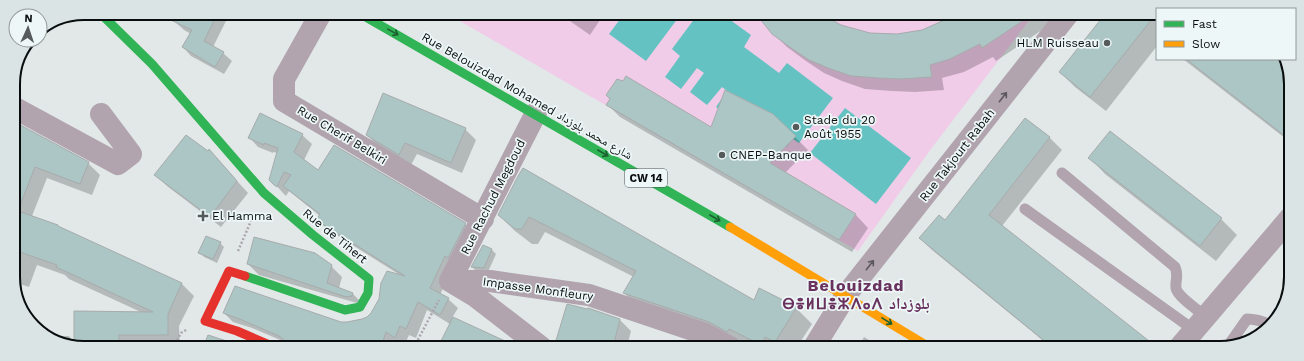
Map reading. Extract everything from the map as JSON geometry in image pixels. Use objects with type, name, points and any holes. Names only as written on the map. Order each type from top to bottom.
[{"type":"street","name":"Rue de Tihert","points":[[107,20],[152,64],[264,193],[313,235],[369,279],[368,293],[360,307],[346,310],[229,271]]},
{"type":"street","name":"Rue Cherif Belkiri","points":[[317,20],[284,79],[284,101],[483,219]]},
{"type":"street","name":"Rue Belouizdad Mohamed شارع محمد بلوزداد","points":[[371,20],[536,113],[846,295],[920,341]]},
{"type":"street","name":"Rue Takjourt Rabah","points":[[818,341],[846,295],[1063,20]]},
{"type":"street","points":[[20,110],[118,164],[131,154],[101,114]]},
{"type":"street","name":"Rue Rachud Megdoud","points":[[450,281],[536,113]]},
{"type":"street","points":[[1185,341],[1284,225]]},
{"type":"street","points":[[229,271],[205,321],[237,331],[260,341]]},
{"type":"street","name":"Impasse Monfleury","points":[[450,281],[475,296],[533,341]]},
{"type":"street","name":"Impasse Monfleury","points":[[450,281],[490,281],[590,295],[705,334],[718,341]]},
{"type":"lane","points":[[1062,173],[1175,266],[1177,272],[1176,288],[1178,294],[1200,323]]},
{"type":"lane","points":[[1025,209],[1200,323]]},
{"type":"lane","points":[[1232,340],[1247,319],[1265,322]]},
{"type":"path","points":[[229,271],[264,193]]},
{"type":"path","points":[[417,341],[450,281]]},
{"type":"shaded area","name":"Stade du 20 Août 1955","points":[[458,20],[1029,20],[931,149],[858,251]]},
{"type":"water","points":[[620,20],[677,20],[646,61],[609,34]]},
{"type":"water","points":[[694,20],[730,20],[751,35],[744,47],[779,73],[787,63],[833,98],[799,143],[793,139],[786,147],[773,137],[734,120],[716,107],[727,91],[722,87],[707,105],[690,92],[704,73],[697,68],[681,89],[665,77],[680,56],[672,49]]},
{"type":"water","points":[[845,108],[911,158],[876,204],[810,153]]},
{"type":"building","points":[[171,20],[214,20],[204,41],[224,52],[215,67],[182,47],[192,30]]},
{"type":"building","points":[[761,20],[832,20],[841,25],[870,33],[897,34],[922,30],[944,20],[1024,20],[982,48],[980,44],[950,59],[930,65],[932,77],[901,79],[851,76],[828,68],[809,60],[772,34]]},
{"type":"building","name":"HLM Ruisseau","points":[[1100,20],[1151,20],[1090,97],[1059,72]]},
{"type":"building","points":[[1187,60],[1279,60],[1283,72],[1284,84],[1284,135]]},
{"type":"building","points":[[626,76],[711,127],[725,90],[773,114],[796,136],[770,163],[856,214],[839,240],[606,105],[610,99],[606,95],[617,79],[623,81]]},
{"type":"building","points":[[383,93],[466,128],[451,163],[405,143],[399,155],[366,135]]},
{"type":"building","points":[[260,113],[303,134],[294,152],[318,170],[334,145],[466,223],[448,258],[445,256],[430,288],[449,298],[440,315],[418,302],[406,329],[400,326],[395,338],[386,332],[383,341],[284,341],[279,336],[223,313],[235,286],[341,322],[362,319],[371,313],[379,299],[381,283],[387,271],[405,276],[316,220],[320,214],[283,186],[291,175],[284,172],[277,187],[273,184],[269,180],[278,148],[264,143],[264,145],[248,138]]},
{"type":"building","points":[[1025,118],[1050,137],[989,215],[1149,341],[1044,341],[919,238],[939,215],[945,220]]},
{"type":"building","points":[[20,125],[89,162],[80,184],[35,167],[20,206]]},
{"type":"building","points":[[1110,131],[1222,218],[1200,246],[1088,158]]},
{"type":"building","points":[[186,135],[208,151],[209,149],[237,181],[210,217],[154,175]]},
{"type":"building","points":[[523,168],[754,300],[759,288],[797,307],[776,341],[765,337],[763,341],[753,341],[729,329],[727,332],[709,322],[623,293],[636,271],[529,217],[522,229],[515,229],[498,215]]},
{"type":"building","points":[[20,212],[58,225],[182,283],[168,314],[168,335],[119,335],[119,341],[74,340],[74,311],[153,312],[56,267],[57,265],[20,252]]},
{"type":"building","points":[[206,236],[221,242],[213,259],[198,253]]},
{"type":"building","points":[[254,237],[315,253],[332,265],[327,283],[353,293],[352,296],[346,297],[247,264]]},
{"type":"building","points":[[483,245],[492,249],[484,268],[471,267]]},
{"type":"building","points":[[567,304],[588,308],[620,319],[614,341],[556,341]]},
{"type":"building","points":[[453,317],[505,341],[441,341]]},
{"type":"building","points":[[208,335],[227,341],[206,341]]},
{"type":"traffic: fast","points":[[107,20],[152,64],[264,193],[313,235],[369,279],[368,293],[360,307],[345,310],[245,276]]},
{"type":"traffic: fast","points":[[371,20],[730,227]]},
{"type":"traffic: slow","points":[[730,227],[919,341]]},
{"type":"traffic: jam","points":[[245,276],[229,271],[205,321],[237,331],[260,341]]},
{"type":"place","name":"HLM Ruisseau","points":[[1107,43]]},
{"type":"place","name":"Stade du 20 Août 1955","points":[[796,127]]},
{"type":"place","name":"CNEP-Banque","points":[[722,155]]},
{"type":"place","name":"El Hamma","points":[[203,216]]},
{"type":"district","name":"Belouizdad ⴱⴻⵍⵡⴻⵣⴷⴰⴷ بلوزداد","points":[[856,294]]}]
